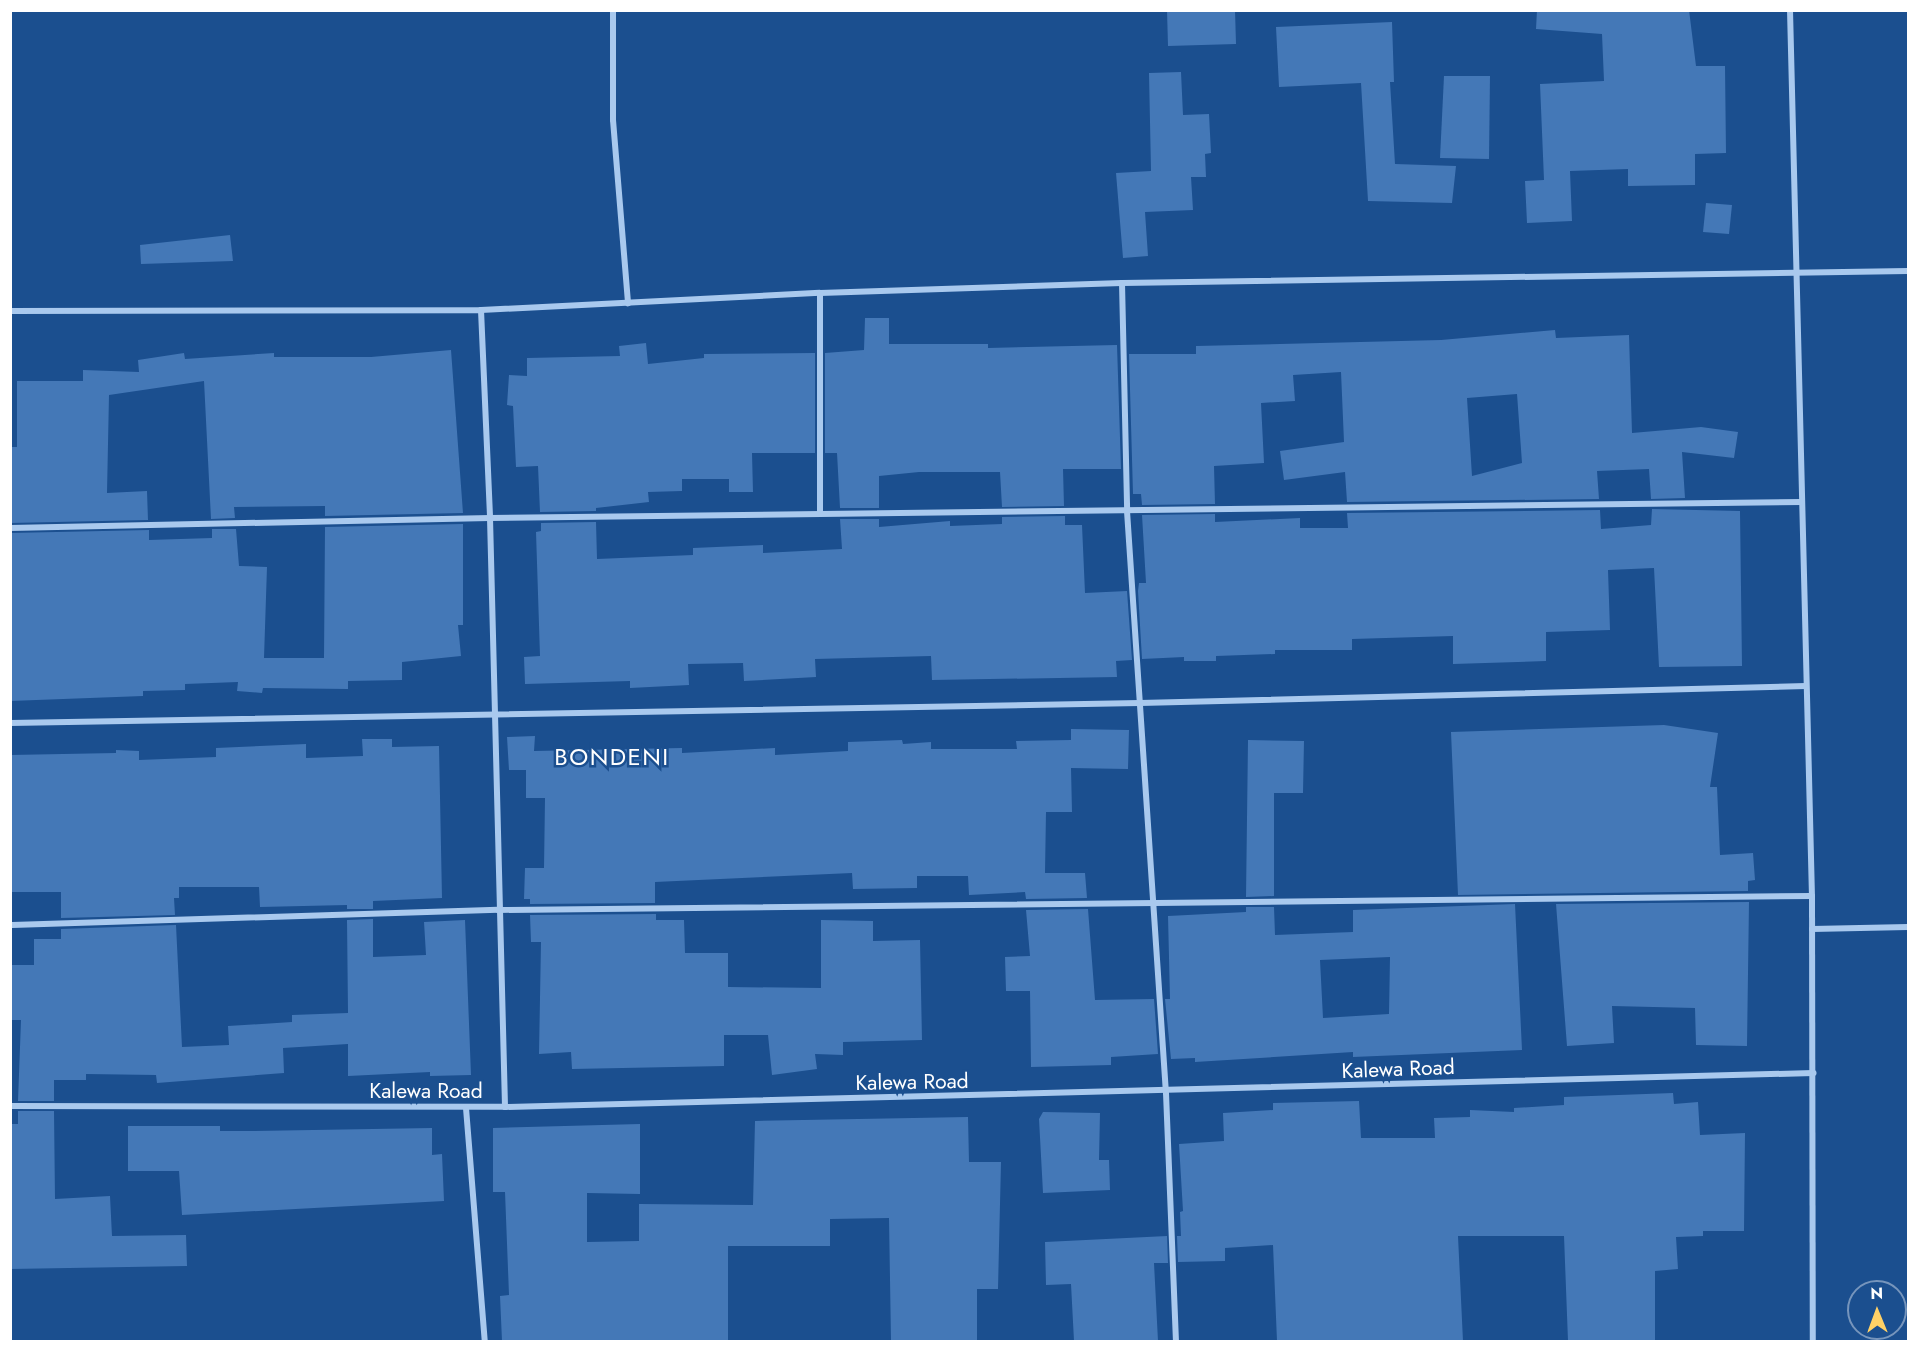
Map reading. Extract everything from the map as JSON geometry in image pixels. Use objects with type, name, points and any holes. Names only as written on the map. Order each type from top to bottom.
[{"type":"street","points":[[613,10],[613,120],[628,303]]},
{"type":"street","points":[[1790,10],[1794,273],[1812,896],[1814,1341]]},
{"type":"street","points":[[10,311],[481,310],[820,293],[1122,283],[1908,271]]},
{"type":"street","points":[[1122,283],[1127,511],[1166,1093],[1176,1341]]},
{"type":"street","points":[[820,293],[820,514]]},
{"type":"street","points":[[481,310],[490,518],[492,714],[505,1107]]},
{"type":"street","points":[[10,528],[490,518],[1802,502]]},
{"type":"street","points":[[10,723],[1140,703],[1806,686]]},
{"type":"street","points":[[12,926],[498,910],[1153,900],[1812,896]]},
{"type":"street","points":[[1812,928],[1908,927]]},
{"type":"street","name":"Kalewa Road","points":[[10,1106],[466,1108],[1166,1093],[1814,1073]]},
{"type":"street","points":[[466,1108],[485,1341]]},
{"type":"building","points":[[1167,10],[1235,10],[1236,44],[1168,46]]},
{"type":"building","points":[[1537,10],[1689,10],[1696,66],[1725,66],[1726,153],[1695,154],[1695,185],[1628,186],[1628,169],[1570,171],[1572,221],[1527,223],[1525,181],[1544,180],[1540,84],[1604,81],[1602,34],[1536,29]]},
{"type":"building","points":[[1392,22],[1394,82],[1390,82],[1395,164],[1456,166],[1452,203],[1368,201],[1361,83],[1279,87],[1276,27]]},
{"type":"building","points":[[1181,72],[1183,115],[1209,114],[1211,153],[1205,154],[1206,177],[1191,177],[1193,210],[1145,212],[1148,256],[1123,258],[1116,173],[1151,171],[1149,73]]},
{"type":"building","points":[[1444,76],[1490,76],[1489,159],[1440,158]]},
{"type":"building","points":[[1706,203],[1732,205],[1729,234],[1703,232]]},
{"type":"building","points":[[230,235],[233,261],[141,264],[140,245]]},
{"type":"building","points":[[865,318],[889,318],[889,344],[988,344],[988,348],[1117,345],[1121,469],[1063,469],[1064,506],[1002,507],[1000,472],[919,472],[879,476],[879,508],[840,508],[837,453],[825,453],[825,353],[864,350]]},
{"type":"building","points":[[1555,330],[1556,338],[1629,335],[1632,433],[1701,427],[1738,432],[1734,458],[1682,452],[1685,498],[1651,499],[1649,469],[1597,471],[1599,499],[1347,502],[1345,472],[1284,480],[1280,451],[1344,442],[1341,372],[1293,375],[1295,401],[1261,403],[1264,463],[1214,466],[1215,504],[1142,505],[1141,494],[1133,494],[1129,354],[1196,354],[1196,346],[1441,340]],"holes":[[[1517,394],[1522,463],[1472,476],[1467,398]]]},
{"type":"building","points":[[646,343],[648,364],[704,358],[704,354],[815,353],[815,453],[752,453],[753,492],[729,492],[729,479],[682,479],[682,491],[648,492],[649,502],[596,508],[596,511],[540,512],[538,466],[516,467],[513,406],[507,405],[509,375],[527,376],[527,358],[620,356],[619,346]]},
{"type":"building","points":[[451,350],[463,513],[325,516],[325,506],[234,507],[235,518],[211,519],[204,381],[109,395],[107,493],[147,491],[148,520],[10,523],[10,447],[17,447],[17,381],[83,381],[83,370],[139,372],[138,360],[184,353],[185,359],[274,353],[274,357],[371,357]]},
{"type":"building","points":[[1652,509],[1740,511],[1742,666],[1659,667],[1654,568],[1608,570],[1610,630],[1546,632],[1546,661],[1453,664],[1453,636],[1352,639],[1352,650],[1275,650],[1275,654],[1216,656],[1216,661],[1184,661],[1184,657],[1142,659],[1138,591],[1139,583],[1146,583],[1142,515],[1215,514],[1215,522],[1300,518],[1300,528],[1348,528],[1347,513],[1600,510],[1601,529],[1651,525]]},
{"type":"building","points":[[1065,516],[1065,525],[1082,525],[1085,593],[1127,591],[1132,660],[1116,661],[1117,677],[932,680],[931,656],[815,659],[816,677],[744,681],[743,663],[688,664],[689,685],[630,688],[630,681],[525,684],[524,657],[540,656],[536,532],[541,531],[541,523],[596,522],[597,559],[693,555],[693,548],[763,545],[763,553],[842,549],[840,519],[879,519],[879,527],[950,521],[950,526],[1002,524],[1002,517]]},
{"type":"building","points":[[463,524],[463,625],[458,625],[461,656],[402,662],[402,680],[348,681],[348,689],[263,688],[262,693],[237,691],[238,682],[185,684],[185,690],[143,691],[143,696],[10,701],[10,533],[149,530],[149,540],[212,538],[212,529],[236,529],[239,566],[267,567],[264,658],[324,658],[325,527]]},
{"type":"building","points":[[1664,725],[1718,733],[1710,787],[1717,787],[1720,855],[1753,853],[1755,880],[1748,881],[1748,891],[1458,895],[1451,732]]},
{"type":"building","points":[[1071,729],[1129,730],[1128,769],[1071,768],[1072,812],[1046,812],[1045,873],[1085,873],[1087,898],[1026,899],[1025,892],[969,895],[968,876],[917,876],[917,888],[853,889],[852,873],[655,882],[655,903],[530,904],[530,899],[524,899],[525,868],[544,868],[545,798],[526,798],[526,770],[509,770],[507,737],[535,736],[534,751],[682,748],[682,753],[775,748],[775,755],[848,751],[848,742],[902,740],[903,744],[931,742],[931,749],[1017,749],[1016,741],[1071,740]]},
{"type":"building","points":[[362,739],[392,739],[392,747],[439,746],[442,898],[373,901],[373,909],[347,909],[347,905],[260,907],[259,887],[179,887],[179,898],[174,898],[175,915],[61,918],[61,892],[10,892],[10,755],[116,753],[116,750],[139,751],[139,760],[216,757],[216,748],[306,744],[306,758],[363,756]]},
{"type":"building","points":[[1248,740],[1304,741],[1303,793],[1274,793],[1274,896],[1246,897]]},
{"type":"building","points":[[1749,902],[1747,1046],[1696,1045],[1695,1008],[1612,1006],[1614,1043],[1567,1046],[1556,904]]},
{"type":"building","points":[[1515,904],[1522,1050],[1353,1057],[1353,1052],[1195,1062],[1195,1058],[1171,1059],[1165,999],[1170,999],[1168,916],[1246,912],[1246,907],[1274,907],[1275,935],[1353,932],[1353,910]],"holes":[[[1390,957],[1389,1014],[1323,1018],[1320,960]]]},
{"type":"building","points":[[1088,909],[1095,1000],[1154,999],[1158,1054],[1111,1057],[1111,1065],[1031,1067],[1030,991],[1006,991],[1005,957],[1030,956],[1026,910]]},
{"type":"building","points":[[656,914],[656,920],[684,920],[685,953],[728,953],[728,987],[821,988],[821,920],[873,921],[873,941],[920,940],[922,1040],[843,1042],[843,1055],[815,1054],[817,1069],[772,1075],[768,1035],[724,1035],[724,1066],[572,1069],[571,1052],[539,1054],[541,942],[531,942],[530,915]]},
{"type":"building","points":[[373,919],[373,957],[426,955],[424,922],[465,920],[471,1075],[430,1076],[430,1072],[348,1076],[348,1044],[283,1048],[284,1073],[157,1083],[156,1075],[86,1074],[86,1080],[54,1080],[54,1101],[18,1101],[21,1020],[10,1020],[10,965],[34,965],[34,939],[61,939],[61,929],[176,925],[182,1047],[229,1045],[228,1026],[292,1022],[292,1015],[348,1013],[347,920]]},
{"type":"building","points":[[1673,1093],[1674,1104],[1698,1102],[1700,1135],[1745,1133],[1744,1231],[1703,1231],[1703,1236],[1676,1237],[1678,1269],[1655,1271],[1655,1341],[1568,1341],[1564,1236],[1458,1236],[1463,1341],[1277,1341],[1273,1245],[1225,1248],[1225,1261],[1178,1262],[1177,1236],[1181,1236],[1180,1212],[1183,1211],[1179,1144],[1224,1141],[1223,1113],[1273,1110],[1273,1103],[1359,1101],[1361,1138],[1435,1138],[1434,1118],[1470,1117],[1470,1110],[1514,1112],[1514,1108],[1564,1105],[1564,1097]]},
{"type":"building","points":[[18,1111],[54,1111],[55,1199],[110,1196],[112,1236],[186,1235],[187,1266],[10,1269],[10,1124],[18,1124]]},
{"type":"building","points":[[1043,1112],[1100,1113],[1099,1160],[1109,1160],[1110,1190],[1043,1193],[1039,1119]]},
{"type":"building","points":[[968,1117],[969,1162],[1001,1162],[998,1289],[977,1289],[977,1341],[891,1341],[889,1218],[830,1219],[830,1246],[728,1246],[728,1341],[502,1341],[500,1296],[509,1295],[505,1192],[493,1192],[493,1128],[640,1124],[640,1194],[587,1193],[587,1242],[639,1241],[639,1204],[753,1205],[755,1121]]},
{"type":"building","points":[[128,1126],[220,1126],[220,1131],[432,1128],[432,1155],[442,1154],[444,1201],[182,1215],[179,1171],[128,1171]]},
{"type":"building","points":[[1167,1236],[1168,1263],[1154,1263],[1158,1341],[1074,1341],[1071,1284],[1046,1285],[1045,1242]]},
{"type":"district","name":"BONDENI","points":[[612,757]]}]
